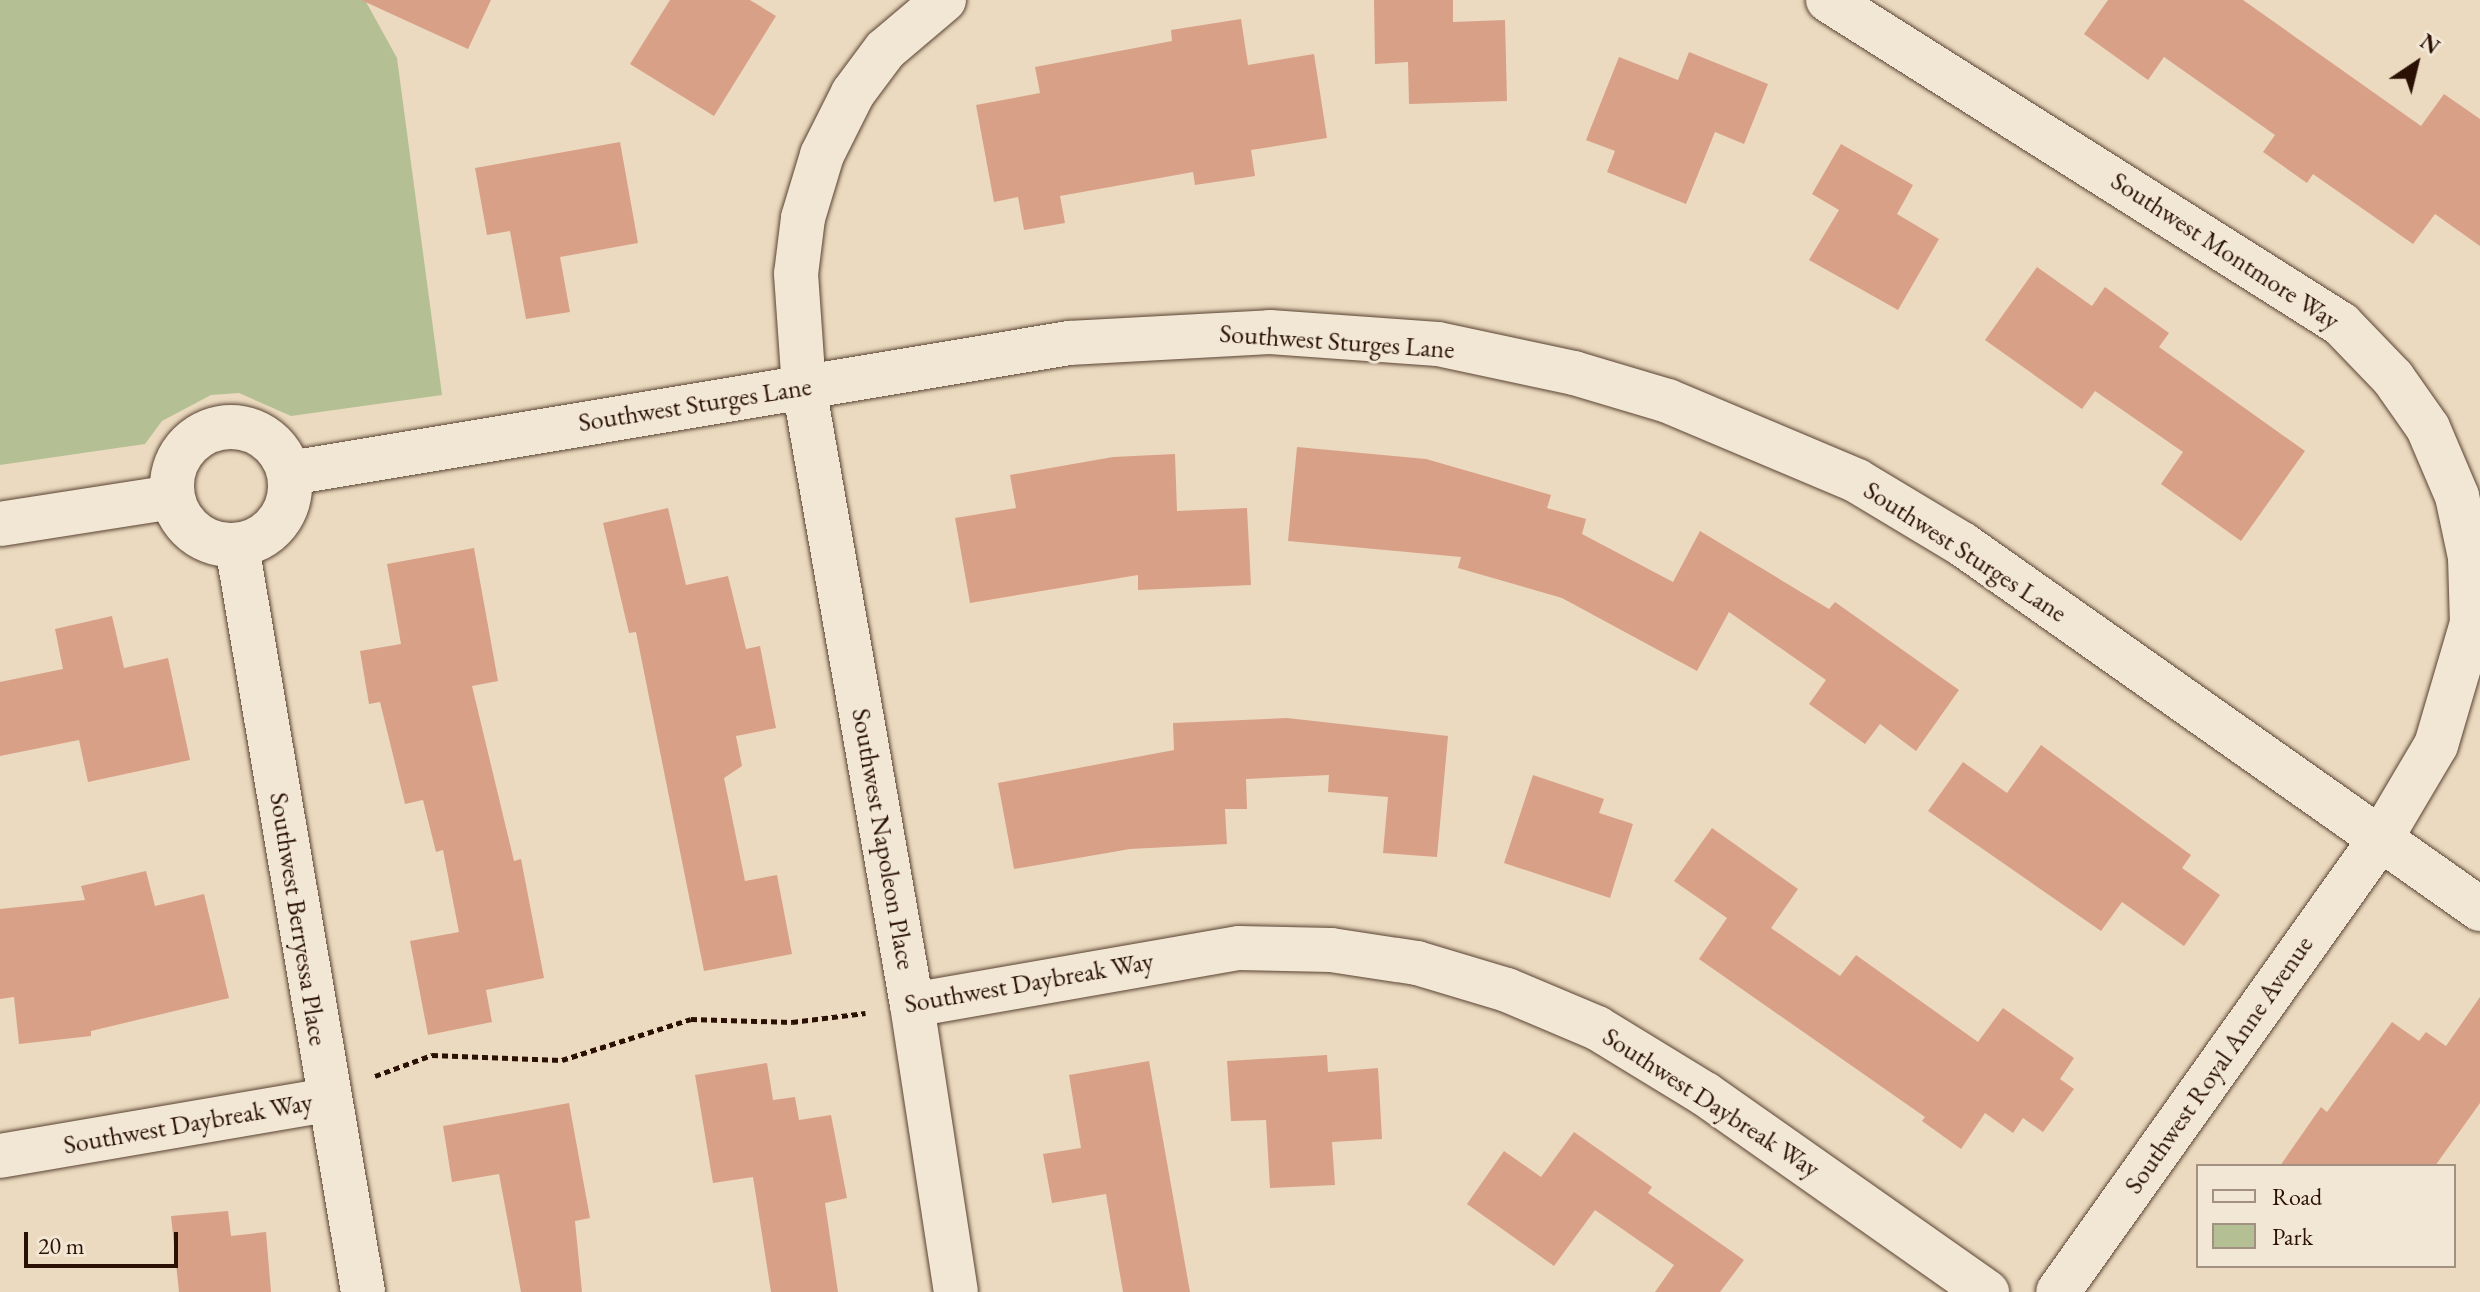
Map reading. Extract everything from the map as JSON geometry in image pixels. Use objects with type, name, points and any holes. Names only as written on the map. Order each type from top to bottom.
[{"type":"street","points":[[804,387],[796,274],[803,218],[822,155],[853,93],[885,50],[944,0]]},
{"type":"street","name":"Southwest Montmore Way","points":[[1828,0],[2341,324],[2393,378],[2428,428],[2457,496],[2470,557],[2472,623],[2436,745],[2381,838]]},
{"type":"street","name":"Southwest Sturges Lane","points":[[290,473],[1069,343],[1270,332],[1438,344],[1574,373],[1668,401],[1857,481],[1962,544],[2480,909]]},
{"type":"street","name":"Southwest Napoleon Place","points":[[804,387],[912,1005],[956,1292]]},
{"type":"street","points":[[217,427],[241,427],[264,436],[281,452],[290,473],[283,515],[262,538],[237,546],[208,541],[186,525],[172,497],[172,473],[182,450],[217,427]]},
{"type":"street","points":[[0,524],[172,497]]},
{"type":"street","name":"Southwest Berryessa Place","points":[[237,546],[328,1100],[363,1292]]},
{"type":"street","name":"Southwest Royal Anne Avenue","points":[[2058,1292],[2381,838]]},
{"type":"street","name":"Southwest Daybreak Way","points":[[912,1005],[1239,948],[1331,950],[1417,963],[1507,990],[1597,1028],[1705,1094],[1987,1292]]},
{"type":"street","name":"Southwest Daybreak Way","points":[[0,1156],[328,1100]]},
{"type":"path","name":"Southwest Daybreak Way","points":[[328,1100],[391,1068],[432,1055],[562,1060],[691,1019],[820,1021],[912,1005]]},
{"type":"green space","points":[[0,0],[365,0],[397,58],[442,395],[291,416],[239,393],[211,395],[162,421],[145,444],[0,465]]},
{"type":"building","points":[[361,0],[491,0],[468,49]]},
{"type":"building","points":[[670,0],[750,0],[776,16],[714,116],[630,64]]},
{"type":"building","points":[[1374,0],[1453,0],[1453,22],[1505,20],[1507,101],[1409,104],[1408,62],[1375,64]]},
{"type":"building","points":[[2108,0],[2243,0],[2421,126],[2444,94],[2480,119],[2480,246],[2435,214],[2413,244],[2313,174],[2307,183],[2263,152],[2275,135],[2164,57],[2148,80],[2084,34]]},
{"type":"building","points":[[1241,19],[1248,65],[1314,54],[1327,138],[1251,150],[1255,176],[1195,185],[1193,172],[1060,196],[1065,223],[1024,230],[1018,197],[994,202],[976,105],[1040,93],[1035,67],[1172,41],[1171,30]]},
{"type":"building","points":[[1689,52],[1768,84],[1744,144],[1715,132],[1686,204],[1607,172],[1615,151],[1586,140],[1619,57],[1678,80]]},
{"type":"building","points":[[620,142],[638,243],[560,257],[570,312],[526,319],[510,231],[487,235],[475,168]]},
{"type":"building","points":[[1841,144],[1913,185],[1897,214],[1939,239],[1898,310],[1809,260],[1839,210],[1812,194]]},
{"type":"building","points":[[2037,267],[2092,306],[2105,287],[2169,333],[2159,347],[2305,451],[2241,541],[2161,484],[2183,452],[2095,391],[2082,409],[1985,340]]},
{"type":"building","points":[[1297,447],[1426,459],[1551,495],[1547,508],[1586,519],[1582,534],[1673,582],[1700,531],[1829,609],[1835,602],[1959,690],[1916,751],[1880,724],[1865,744],[1809,704],[1826,680],[1729,612],[1697,671],[1562,598],[1458,568],[1461,557],[1288,541]]},
{"type":"building","points":[[1175,454],[1177,511],[1247,508],[1251,585],[1138,590],[1138,575],[970,603],[955,518],[1016,508],[1010,475],[1113,457]]},
{"type":"building","points":[[668,508],[686,585],[728,576],[746,649],[760,646],[776,728],[736,736],[742,766],[724,778],[745,881],[777,875],[792,954],[704,971],[636,632],[629,633],[603,523]]},
{"type":"building","points":[[474,548],[498,681],[472,686],[514,861],[521,859],[544,978],[486,990],[492,1022],[428,1035],[410,941],[459,932],[443,850],[436,852],[423,800],[405,804],[380,702],[369,704],[360,651],[401,644],[387,564]]},
{"type":"building","points":[[112,616],[124,668],[168,658],[190,760],[88,782],[79,740],[0,756],[0,682],[63,669],[55,629]]},
{"type":"building","points":[[1287,718],[1448,736],[1437,857],[1383,853],[1388,797],[1328,792],[1329,775],[1246,779],[1247,809],[1225,809],[1227,844],[1130,849],[1014,869],[998,783],[1174,750],[1173,723]]},
{"type":"building","points":[[2041,745],[2191,855],[2182,868],[2220,895],[2184,946],[2122,902],[2101,931],[1928,811],[1963,762],[2007,793]]},
{"type":"building","points":[[1533,775],[1604,799],[1599,813],[1633,824],[1610,898],[1504,863]]},
{"type":"building","points":[[1712,828],[1798,889],[1771,928],[1840,976],[1856,955],[1978,1042],[2003,1008],[2074,1058],[2060,1079],[2074,1089],[2043,1132],[2023,1118],[2013,1133],[1985,1113],[1961,1149],[1922,1121],[1925,1117],[1699,959],[1727,918],[1674,881]]},
{"type":"building","points":[[146,871],[155,906],[204,894],[229,998],[91,1031],[91,1036],[19,1044],[14,997],[0,999],[0,909],[85,900],[81,886]]},
{"type":"building","points":[[2480,997],[2480,1103],[2436,1164],[2281,1164],[2321,1107],[2327,1112],[2392,1022],[2419,1041],[2426,1032],[2446,1046]]},
{"type":"building","points":[[1327,1055],[1328,1072],[1378,1068],[1382,1139],[1332,1142],[1335,1185],[1270,1188],[1266,1120],[1231,1121],[1227,1061]]},
{"type":"building","points":[[1149,1061],[1190,1292],[1123,1292],[1106,1194],[1052,1203],[1043,1154],[1081,1148],[1069,1075]]},
{"type":"building","points":[[767,1063],[773,1100],[795,1097],[799,1120],[831,1115],[847,1198],[825,1203],[838,1292],[771,1292],[753,1177],[713,1183],[695,1075]]},
{"type":"building","points":[[569,1103],[590,1218],[575,1221],[582,1292],[521,1292],[499,1174],[452,1182],[443,1126]]},
{"type":"building","points":[[1574,1132],[1652,1187],[1648,1193],[1744,1260],[1720,1292],[1655,1292],[1674,1265],[1595,1210],[1554,1266],[1467,1204],[1504,1151],[1541,1177]]},
{"type":"building","points":[[228,1211],[231,1236],[266,1232],[271,1292],[179,1292],[171,1216]]}]
